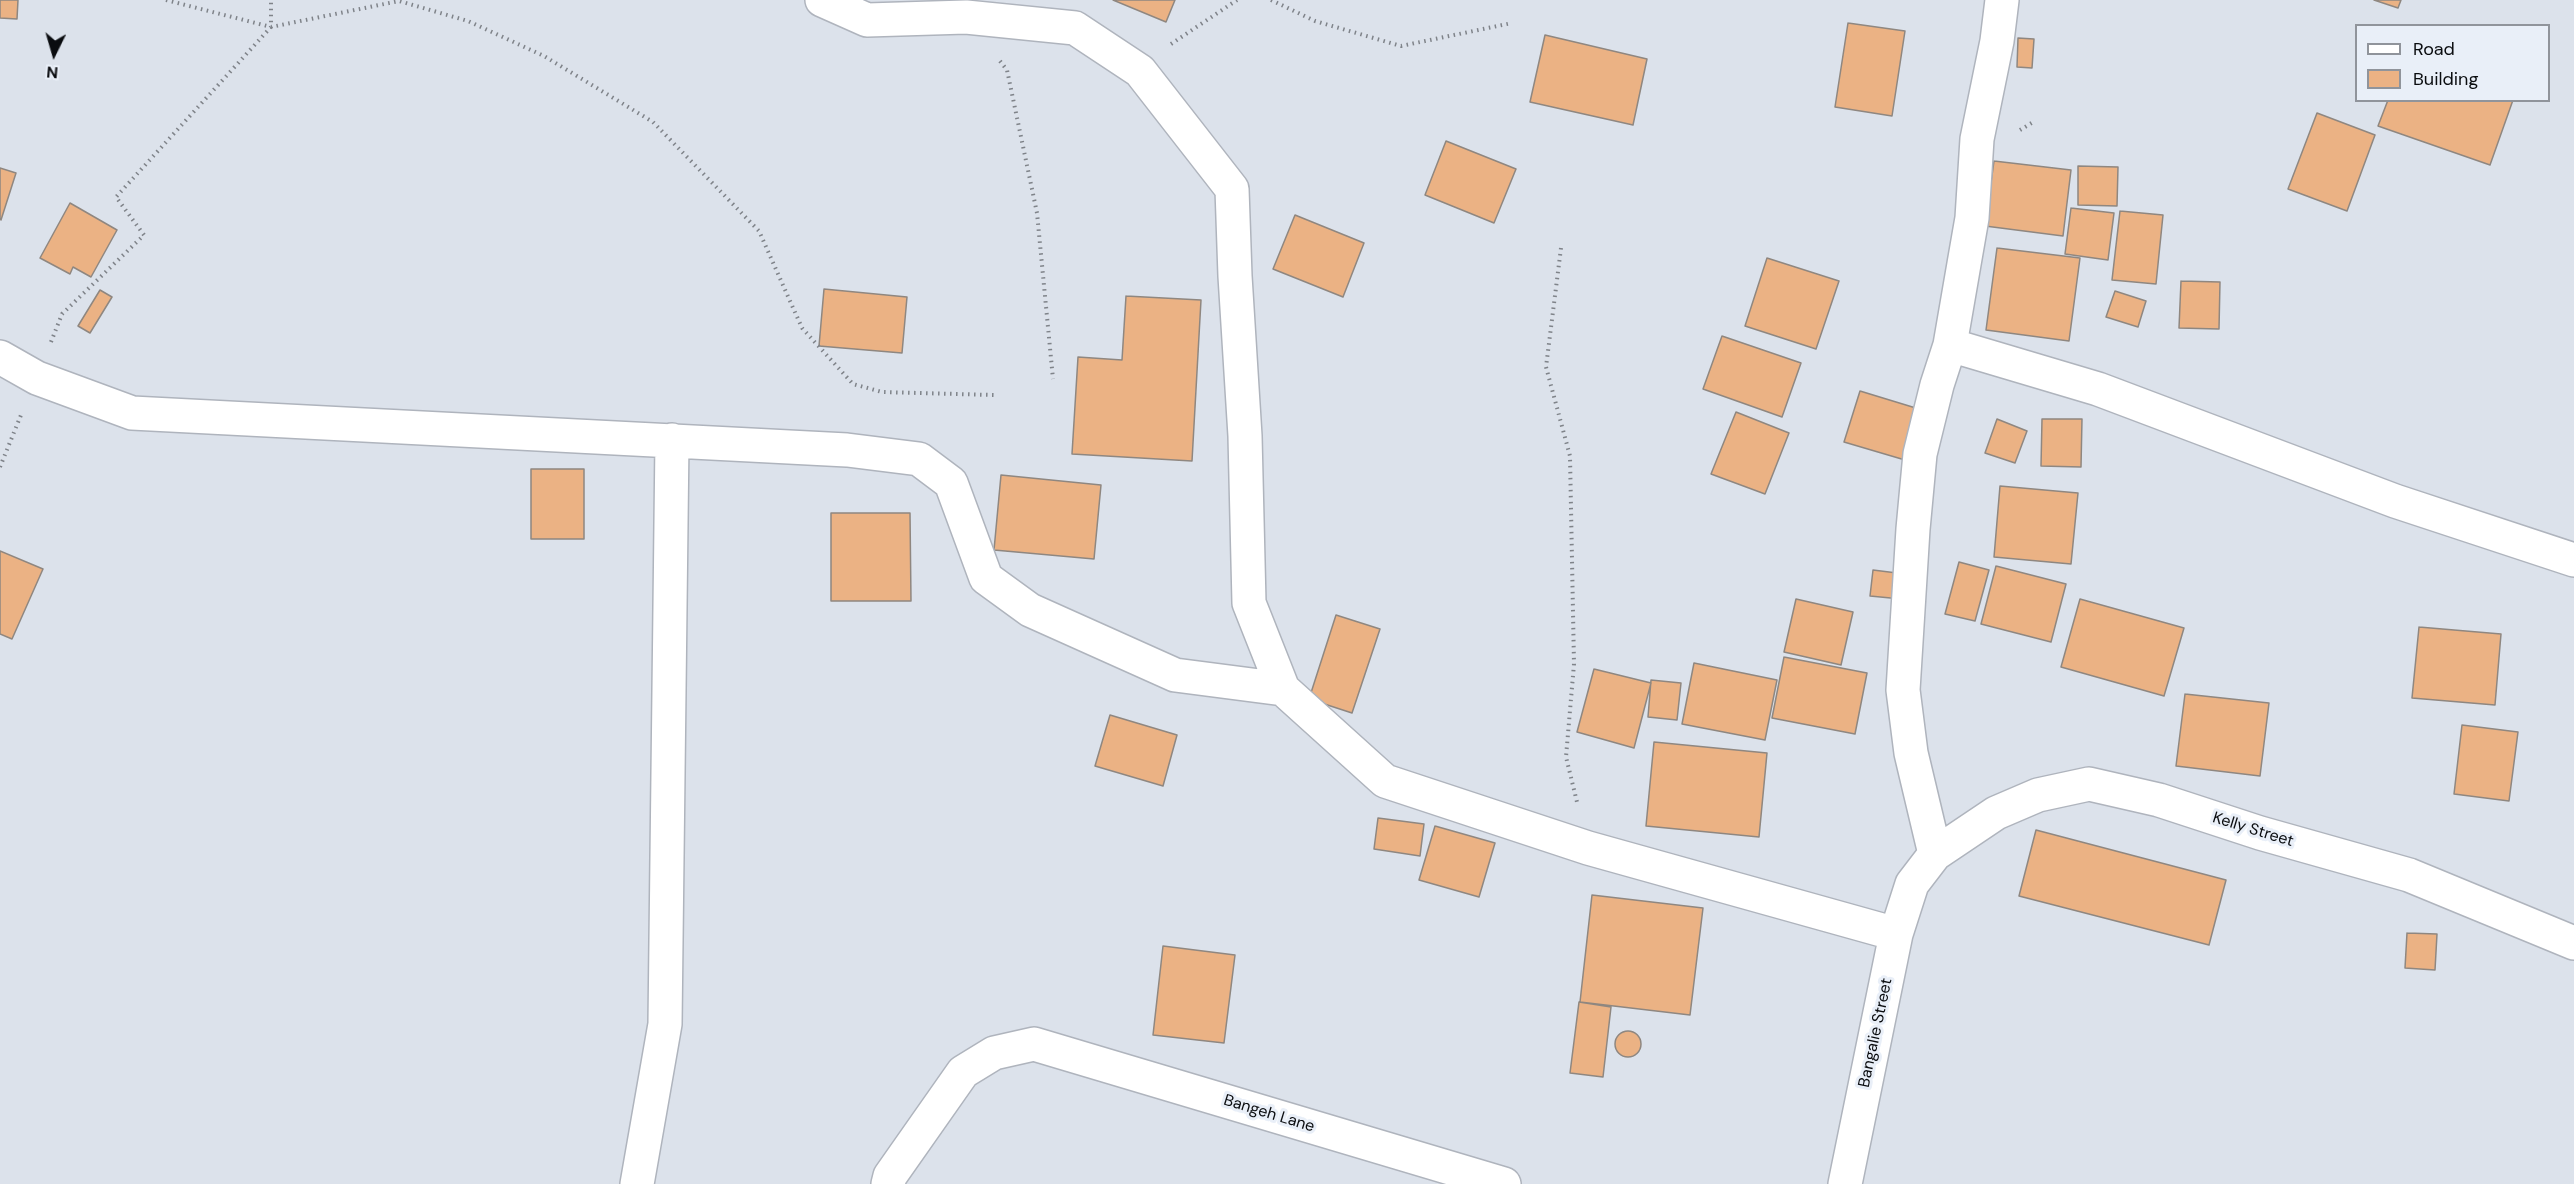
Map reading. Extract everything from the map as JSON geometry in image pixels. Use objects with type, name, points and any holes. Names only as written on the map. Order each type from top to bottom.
[{"type":"street","points":[[822,0],[867,20],[966,17],[1075,28],[1140,71],[1232,189],[1245,436],[1249,603],[1283,689],[1385,781],[1588,848],[1896,934]]},
{"type":"street","points":[[1935,854],[1911,753],[1903,690],[1912,529],[1920,454],[1937,385],[1950,345],[1972,218],[1977,140],[1997,41],[2002,0]]},
{"type":"street","points":[[1950,345],[2098,389],[2395,501],[2574,560]]},
{"type":"street","points":[[0,357],[37,378],[132,413],[847,450],[919,459],[951,483],[986,578],[1030,610],[1175,675],[1283,689]]},
{"type":"street","points":[[637,1184],[665,1024],[672,440]]},
{"type":"street","name":"Kelly Street","points":[[1912,884],[1935,854],[1996,813],[2038,795],[2089,784],[2159,800],[2260,833],[2409,875],[2574,943]]},
{"type":"street","name":"Bangalie Street","points":[[1845,1184],[1896,934],[1912,884]]},
{"type":"street","name":"Bangeh Lane","points":[[888,1184],[890,1176],[963,1072],[994,1053],[1034,1044],[1504,1184]]},
{"type":"path","points":[[166,0],[271,27],[399,1],[468,21],[544,56],[653,122],[759,231],[802,328],[853,384],[882,392],[993,395]]},
{"type":"path","points":[[0,467],[62,314],[144,235],[116,197],[271,27],[270,0]]},
{"type":"path","points":[[1140,71],[1153,56],[1238,0]]},
{"type":"path","points":[[1271,0],[1315,21],[1401,46],[1512,23]]},
{"type":"path","points":[[966,17],[1007,70],[1037,213],[1053,379]]},
{"type":"path","points":[[1561,248],[1546,367],[1570,456],[1574,664],[1566,757],[1588,848]]},
{"type":"building","points":[[0,0],[18,0],[17,19],[0,18]]},
{"type":"building","points":[[1113,0],[1175,0],[1166,22]]},
{"type":"building","points":[[2374,0],[2401,0],[2398,8]]},
{"type":"building","points":[[1848,23],[1905,31],[1892,116],[1835,107]]},
{"type":"building","points":[[1545,35],[1647,59],[1633,125],[1530,102]]},
{"type":"building","points":[[2018,38],[2034,39],[2032,68],[2017,67]]},
{"type":"building","points":[[2387,102],[2512,102],[2490,165],[2378,126]]},
{"type":"building","points":[[2317,113],[2375,135],[2347,211],[2288,189]]},
{"type":"building","points":[[1446,141],[1516,169],[1494,223],[1425,195]]},
{"type":"building","points":[[1994,161],[2071,170],[2063,236],[1985,226]]},
{"type":"building","points":[[2078,166],[2118,167],[2117,206],[2078,205]]},
{"type":"building","points":[[0,168],[16,173],[1,220],[0,219]]},
{"type":"building","points":[[70,203],[117,230],[91,277],[73,267],[70,274],[40,258]]},
{"type":"building","points":[[2071,208],[2114,213],[2108,260],[2065,254]]},
{"type":"building","points":[[2120,211],[2163,215],[2156,284],[2112,280]]},
{"type":"building","points":[[1295,215],[1364,243],[1343,297],[1273,269]]},
{"type":"building","points":[[1997,248],[2080,258],[2069,341],[1986,330]]},
{"type":"building","points":[[1767,258],[1839,281],[1816,349],[1745,326]]},
{"type":"building","points":[[2181,281],[2220,282],[2219,329],[2179,328]]},
{"type":"building","points":[[824,289],[907,297],[902,353],[819,346]]},
{"type":"building","points":[[100,290],[112,297],[90,333],[78,326]]},
{"type":"building","points":[[2115,291],[2146,301],[2138,327],[2106,317]]},
{"type":"building","points":[[1126,296],[1201,300],[1192,461],[1072,454],[1078,357],[1122,360]]},
{"type":"building","points":[[1722,336],[1801,363],[1782,417],[1703,389]]},
{"type":"building","points":[[1860,391],[1919,409],[1905,460],[1844,442]]},
{"type":"building","points":[[1736,412],[1789,433],[1765,494],[1711,474]]},
{"type":"building","points":[[1997,419],[2027,431],[2015,463],[1985,453]]},
{"type":"building","points":[[2042,419],[2082,419],[2081,467],[2041,466]]},
{"type":"building","points":[[531,469],[584,469],[584,539],[531,539]]},
{"type":"building","points":[[1001,475],[1101,485],[1094,559],[994,550]]},
{"type":"building","points":[[2000,486],[2078,493],[2071,564],[1994,557]]},
{"type":"building","points":[[831,513],[910,513],[911,601],[831,601]]},
{"type":"building","points":[[0,551],[43,569],[12,639],[0,634]]},
{"type":"building","points":[[1959,562],[1989,570],[1975,621],[1945,614]]},
{"type":"building","points":[[1996,566],[2066,584],[2051,642],[1981,624]]},
{"type":"building","points":[[1873,570],[1905,574],[1901,599],[1870,596]]},
{"type":"building","points":[[1796,599],[1853,612],[1841,665],[1784,652]]},
{"type":"building","points":[[2080,599],[2184,628],[2164,696],[2061,667]]},
{"type":"building","points":[[1336,615],[1380,629],[1352,713],[1309,699]]},
{"type":"building","points":[[2419,627],[2501,634],[2495,705],[2412,698]]},
{"type":"building","points":[[1784,657],[1867,673],[1855,734],[1772,718]]},
{"type":"building","points":[[1694,663],[1777,680],[1765,740],[1682,724]]},
{"type":"building","points":[[1594,669],[1651,683],[1634,748],[1577,732]]},
{"type":"building","points":[[1651,680],[1681,683],[1677,720],[1648,717]]},
{"type":"building","points":[[2185,694],[2269,703],[2260,776],[2176,766]]},
{"type":"building","points":[[1110,715],[1177,735],[1163,786],[1095,766]]},
{"type":"building","points":[[2462,725],[2518,732],[2509,801],[2454,794]]},
{"type":"building","points":[[1654,742],[1767,753],[1759,837],[1646,826]]},
{"type":"building","points":[[1378,818],[1424,824],[1420,856],[1374,849]]},
{"type":"building","points":[[1435,826],[1495,843],[1479,897],[1419,880]]},
{"type":"building","points":[[2036,830],[2226,880],[2209,945],[2019,896]]},
{"type":"building","points":[[1592,895],[1703,908],[1690,1015],[1580,1002]]},
{"type":"building","points":[[2407,933],[2437,934],[2435,970],[2405,968]]},
{"type":"building","points":[[1163,946],[1235,955],[1224,1043],[1153,1035]]},
{"type":"building","points":[[1579,1002],[1611,1007],[1603,1077],[1570,1073]]},
{"type":"building","points":[[1628,1031],[1637,1035],[1641,1044],[1637,1053],[1628,1057],[1619,1053],[1615,1044],[1619,1035]]}]
